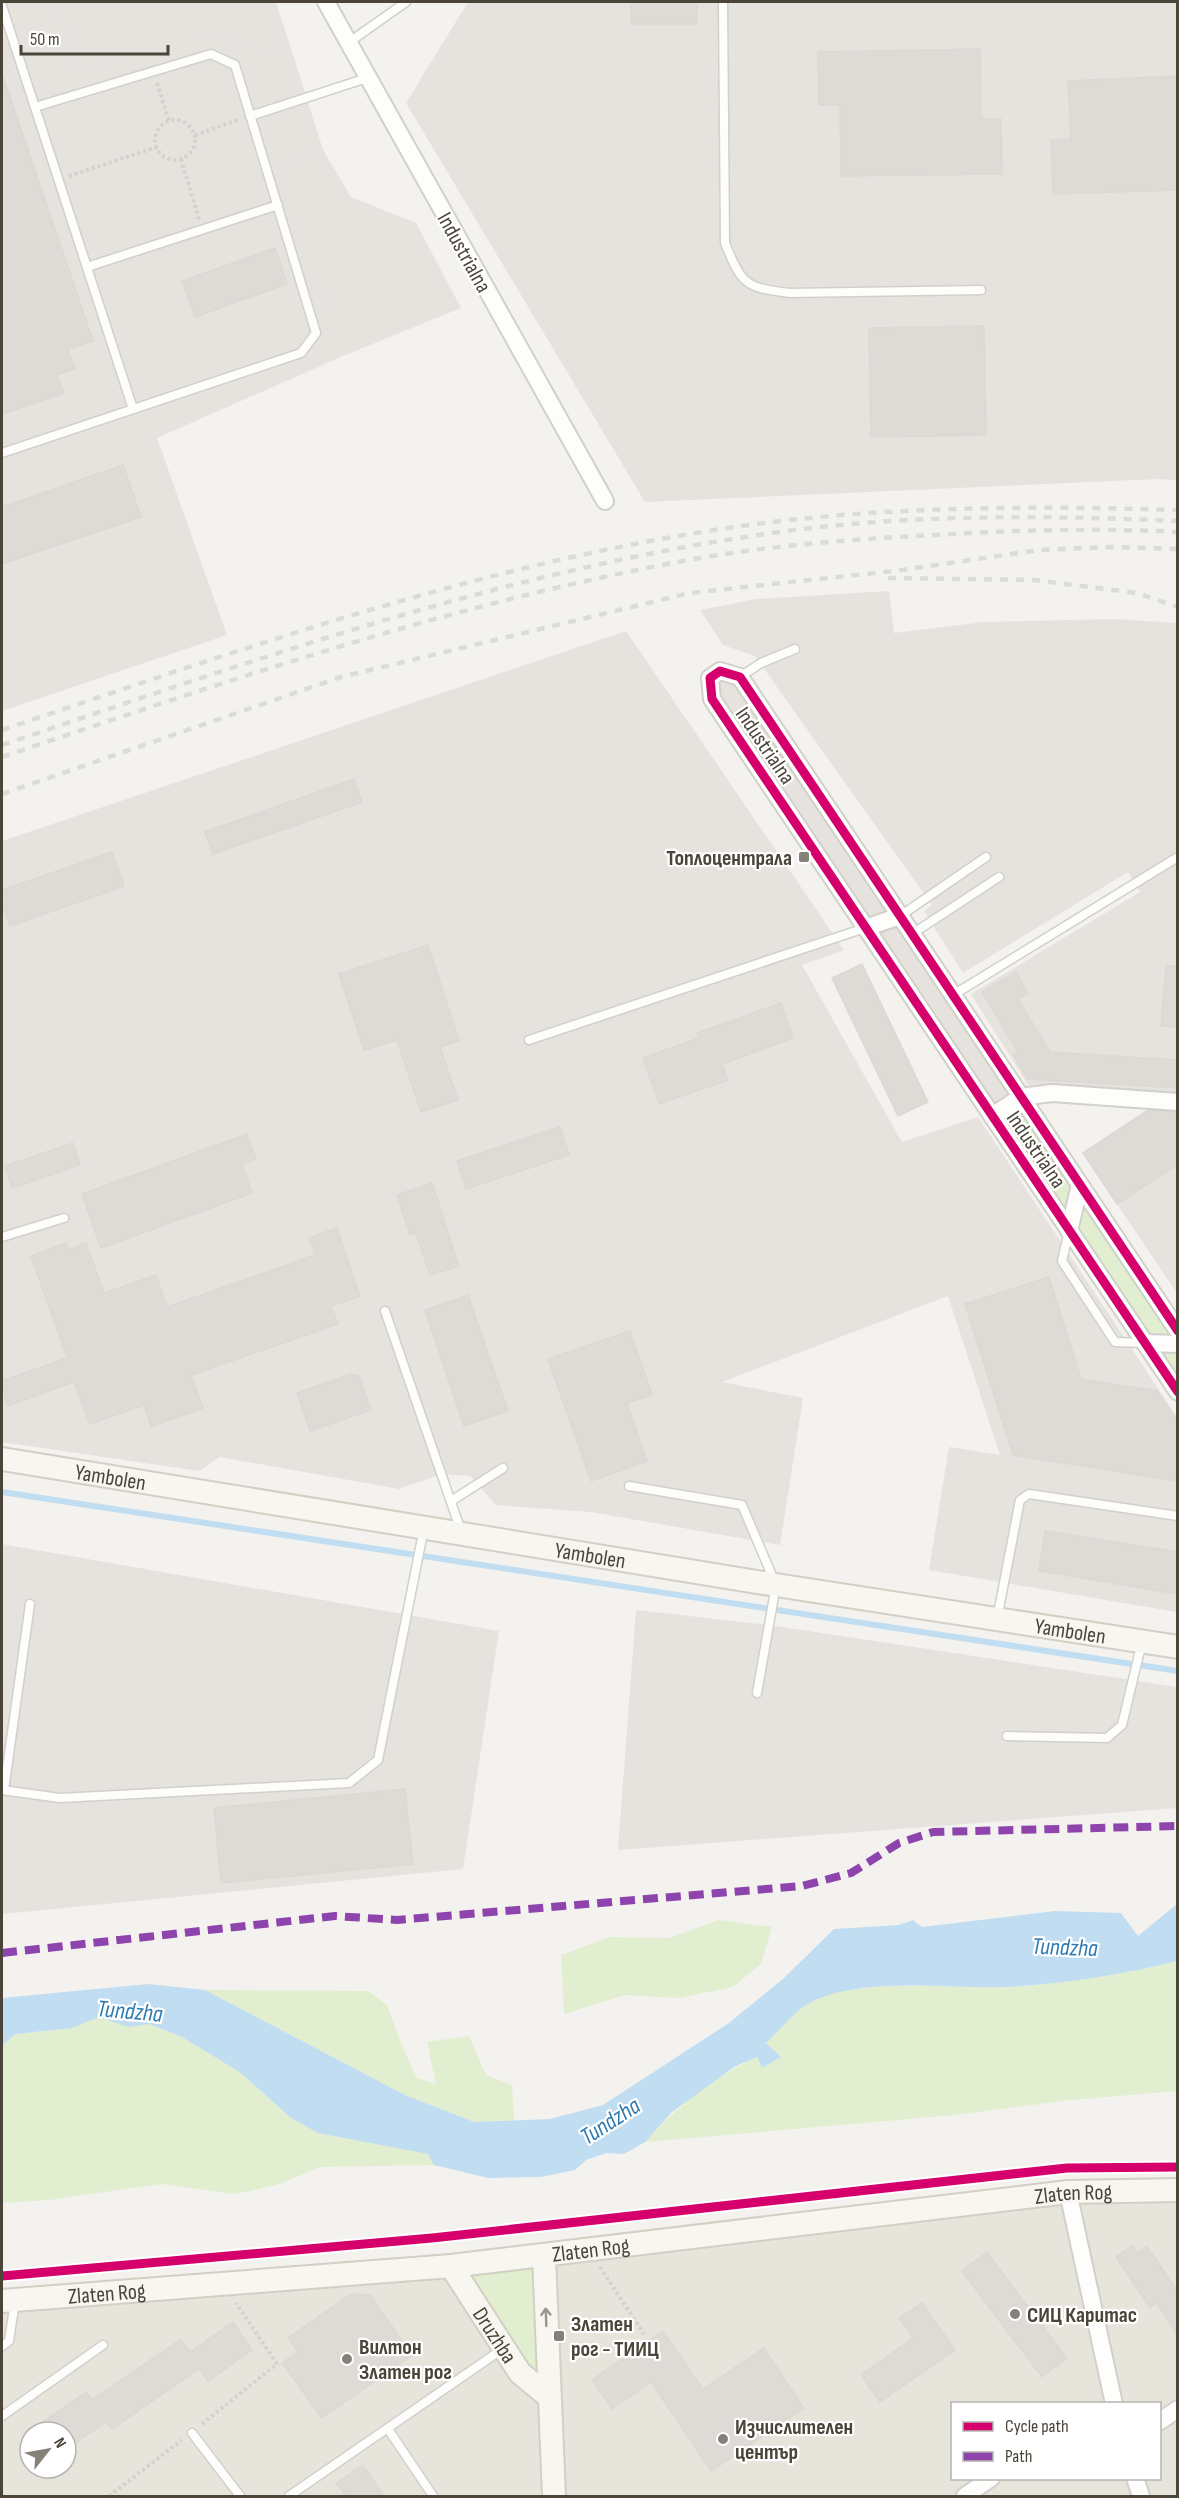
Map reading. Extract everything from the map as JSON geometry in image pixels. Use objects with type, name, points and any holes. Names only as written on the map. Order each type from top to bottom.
[{"type":"street","name":"Industrialna","points":[[326,2],[605,501]]},
{"type":"street","name":"Industrialna","points":[[1178,1331],[740,677],[720,671],[710,678],[712,699],[1178,1392]]},
{"type":"street","points":[[865,928],[900,916]]},
{"type":"street","points":[[992,1116],[1021,1097],[1052,1093],[1178,1102]]},
{"type":"street","points":[[1069,1231],[1080,1185]]},
{"type":"street","points":[[1145,1343],[1178,1344]]},
{"type":"street","name":"Yambolen","points":[[2,1459],[776,1585],[1178,1647]]},
{"type":"street","name":"Zlaten Rog","points":[[8,2301],[451,2266],[1068,2192],[1178,2190]]},
{"type":"street","points":[[1068,2192],[1114,2402]]},
{"type":"street","name":"Druzhba","points":[[544,2256],[548,2396],[554,2496]]},
{"type":"street","name":"Druzhba","points":[[451,2266],[520,2373],[548,2396]]},
{"type":"street","points":[[1161,2420],[1178,2409]]},
{"type":"street","points":[[965,2496],[988,2480]]},
{"type":"street","points":[[1136,2480],[1141,2496]]},
{"type":"lane","points":[[348,43],[406,2]]},
{"type":"lane","points":[[723,2],[725,243],[738,274],[760,289],[790,293],[981,290]]},
{"type":"lane","points":[[2,6],[133,409]]},
{"type":"lane","points":[[2,453],[301,353],[316,333],[235,65],[211,54],[34,107]]},
{"type":"lane","points":[[250,116],[367,78]]},
{"type":"lane","points":[[87,267],[278,205]]},
{"type":"lane","points":[[740,677],[760,663],[795,649]]},
{"type":"lane","points":[[900,916],[986,856]]},
{"type":"lane","points":[[953,995],[1178,857]]},
{"type":"lane","points":[[912,934],[999,877]]},
{"type":"lane","points":[[529,1040],[865,928]]},
{"type":"lane","points":[[2,1237],[64,1218]]},
{"type":"lane","points":[[1069,1231],[1062,1261],[1115,1342],[1145,1343]]},
{"type":"lane","points":[[384,1311],[462,1534]]},
{"type":"lane","points":[[451,1501],[503,1468]]},
{"type":"lane","points":[[629,1486],[742,1506],[776,1585],[757,1693]]},
{"type":"lane","points":[[997,1619],[1020,1500],[1029,1494],[1178,1516]]},
{"type":"lane","points":[[30,1604],[3,1790],[60,1798],[349,1783],[378,1760],[424,1528]]},
{"type":"lane","points":[[1007,1736],[1107,1738],[1122,1725],[1142,1641]]},
{"type":"lane","points":[[2,2346],[9,2341],[8,2301]]},
{"type":"lane","points":[[2,2416],[103,2345]]},
{"type":"lane","points":[[289,2496],[504,2348]]},
{"type":"lane","points":[[388,2429],[433,2496]]},
{"type":"lane","points":[[192,2433],[240,2496]]},
{"type":"path","points":[[153,71],[169,121]]},
{"type":"path","points":[[195,135],[250,116]]},
{"type":"path","points":[[169,121],[182,121],[195,135],[194,147],[181,159],[169,159],[157,147],[159,129],[169,121]]},
{"type":"path","points":[[58,179],[157,147]]},
{"type":"path","points":[[181,159],[203,229]]},
{"type":"path","points":[[589,2250],[644,2334]]},
{"type":"path","points":[[109,2496],[277,2364],[223,2284]]},
{"type":"shaded area","points":[[2,2],[57,2],[79,72],[218,32],[261,54],[290,45],[323,150],[280,164],[343,356],[157,438],[227,635],[2,711]]},
{"type":"shaded area","points":[[57,2],[276,2],[290,45],[261,54],[218,33],[79,72]]},
{"type":"shaded area","points":[[468,2],[1177,2],[1177,480],[645,502],[406,103]]},
{"type":"shaded area","points":[[323,150],[351,197],[416,223],[461,308],[343,356],[280,164]]},
{"type":"shaded area","points":[[889,591],[894,633],[984,622],[1115,619],[1177,623],[1177,1093],[1028,1085],[971,994],[1140,892],[1128,872],[963,973],[924,911],[932,905],[755,656],[723,645],[700,610],[756,599]]},
{"type":"shaded area","points":[[626,631],[844,950],[802,965],[902,1142],[978,1117],[1177,1417],[1177,1612],[929,1570],[949,1447],[1000,1455],[948,1296],[722,1382],[803,1398],[780,1545],[591,1512],[496,1505],[470,1476],[441,1474],[399,1489],[220,1457],[199,1471],[2,1442],[2,841]]},
{"type":"shaded area","points":[[720,671],[740,677],[1021,1097],[992,1116],[712,699]]},
{"type":"shaded area","points":[[1177,1164],[1177,1293],[1117,1204]]},
{"type":"shaded area","points":[[2,1544],[499,1631],[463,1869],[2,1914]]},
{"type":"shaded area","points":[[636,1610],[769,1625],[1177,1687],[1177,1808],[618,1850]]},
{"type":"shaded area","points":[[1177,2190],[1177,2496],[2,2496],[2,2301]]},
{"type":"green space","points":[[1021,1097],[1177,1331],[1177,1392],[992,1116]]},
{"type":"green space","points":[[718,1920],[772,1927],[761,1964],[733,1987],[679,1998],[625,1995],[564,2014],[561,1955],[610,1937],[670,1938]]},
{"type":"green space","points":[[1177,1961],[1177,2091],[1071,2100],[955,2115],[645,2142],[683,2105],[726,2073],[757,2057],[762,2068],[781,2057],[766,2043],[800,2009],[826,1996],[875,1987],[1005,1987],[1049,1984],[1114,1975]]},
{"type":"green space","points":[[205,1990],[368,1991],[387,2005],[417,2078],[436,2084],[427,2042],[469,2036],[486,2075],[512,2085],[514,2120],[474,2122],[405,2095]]},
{"type":"green space","points":[[99,2017],[128,2026],[148,2024],[182,2037],[241,2073],[291,2118],[318,2133],[429,2154],[434,2165],[320,2167],[277,2185],[234,2194],[162,2184],[49,2200],[2,2203],[2,2046],[15,2034],[72,2028]]},
{"type":"green space","points":[[544,2256],[548,2396],[451,2266]]},
{"type":"water","name":"Tundzha","points":[[1177,1904],[1177,1961],[1114,1975],[1049,1984],[1005,1987],[903,1986],[850,1990],[806,2005],[766,2043],[781,2057],[762,2068],[757,2057],[734,2067],[672,2112],[645,2142],[624,2154],[606,2153],[586,2160],[575,2170],[541,2177],[488,2178],[434,2165],[428,2154],[318,2133],[291,2118],[241,2073],[182,2037],[149,2024],[128,2027],[99,2017],[72,2028],[15,2034],[2,2046],[2,1998],[148,1984],[205,1990],[405,2095],[474,2122],[550,2119],[603,2105],[729,2023],[784,1978],[834,1929],[899,1925],[913,1920],[922,1927],[1055,1911],[1121,1913],[1138,1936]]},
{"type":"building","points":[[631,2],[697,2],[697,24],[631,24]]},
{"type":"building","points":[[980,49],[981,119],[1001,119],[1002,174],[841,176],[840,105],[819,105],[818,52]]},
{"type":"building","points":[[1178,76],[1178,190],[1053,194],[1051,140],[1071,139],[1068,81]]},
{"type":"building","points":[[2,79],[4,79],[93,341],[68,349],[75,369],[57,375],[64,393],[2,414]]},
{"type":"building","points":[[275,248],[287,284],[195,317],[182,281]]},
{"type":"building","points":[[984,326],[986,435],[871,437],[869,328]]},
{"type":"building","points":[[123,465],[141,517],[2,564],[2,507]]},
{"type":"building","points":[[354,779],[362,802],[213,854],[205,832]]},
{"type":"building","points":[[112,852],[124,886],[10,926],[2,903],[2,890]]},
{"type":"building","points":[[428,945],[459,1041],[440,1047],[458,1100],[421,1112],[397,1040],[364,1050],[339,974]]},
{"type":"building","points":[[862,964],[928,1102],[898,1116],[832,978]]},
{"type":"building","points":[[1166,966],[1178,966],[1178,1027],[1161,1026]]},
{"type":"building","points":[[1016,972],[1028,993],[1018,999],[1050,1052],[1178,1060],[1178,1088],[1028,1079],[1013,1055],[1018,1052],[982,992]]},
{"type":"building","points":[[781,1003],[793,1038],[722,1064],[728,1080],[659,1104],[643,1058],[699,1038],[697,1033]]},
{"type":"building","points":[[1148,1110],[1178,1112],[1178,1164],[1117,1204],[1083,1153]]},
{"type":"building","points":[[560,1127],[569,1155],[466,1189],[457,1161]]},
{"type":"building","points":[[247,1134],[256,1159],[242,1164],[252,1193],[101,1248],[82,1194]]},
{"type":"building","points":[[73,1143],[80,1165],[12,1188],[5,1166]]},
{"type":"building","points":[[432,1183],[459,1266],[430,1275],[416,1233],[410,1235],[397,1195]]},
{"type":"building","points":[[337,1228],[360,1296],[331,1306],[338,1324],[191,1375],[203,1408],[151,1427],[144,1405],[90,1424],[74,1382],[7,1406],[2,1381],[67,1358],[31,1256],[66,1243],[68,1250],[86,1243],[104,1293],[156,1275],[167,1307],[315,1255],[309,1238]]},
{"type":"building","points":[[1049,1277],[1081,1379],[1157,1391],[1178,1422],[1178,1481],[1013,1455],[965,1304]]},
{"type":"building","points":[[468,1295],[508,1411],[464,1426],[425,1310]]},
{"type":"building","points":[[630,1331],[652,1395],[627,1403],[647,1461],[591,1481],[548,1359]]},
{"type":"building","points":[[350,1374],[359,1376],[371,1410],[310,1431],[297,1393]]},
{"type":"building","points":[[1045,1531],[1178,1552],[1178,1594],[1039,1571]]},
{"type":"building","points":[[405,1789],[413,1864],[221,1883],[214,1808]]},
{"type":"building","points":[[1132,2246],[1137,2253],[1147,2246],[1178,2292],[1178,2335],[1156,2303],[1150,2308],[1116,2257]]},
{"type":"building","name":"СИЦ Каритас","points":[[987,2252],[1067,2358],[1042,2377],[962,2271]]},
{"type":"building","name":"Вилтон Златен рог","points":[[351,2294],[370,2295],[412,2355],[322,2418],[282,2363],[298,2352],[288,2338]]},
{"type":"building","points":[[922,2303],[955,2350],[880,2402],[861,2375],[913,2338],[899,2318]]},
{"type":"building","points":[[233,2322],[252,2350],[208,2381],[199,2369],[112,2429],[106,2422],[78,2441],[78,2420],[45,2420],[86,2392],[92,2400],[181,2339],[190,2352]]},
{"type":"building","name":"Изчислителен център","points":[[663,2331],[703,2389],[764,2348],[804,2408],[711,2471],[651,2382],[612,2409],[592,2380]]},
{"type":"building","points":[[363,2465],[384,2496],[346,2496],[336,2483]]},
{"type":"waterway","points":[[2,1492],[1178,1671]]},
{"type":"railway","points":[[2,730],[191,666],[382,606],[575,556],[673,537],[772,522],[924,510],[975,508],[1178,510]]},
{"type":"railway","points":[[2,745],[191,681],[382,621],[478,594],[673,549],[822,527],[924,519],[1026,517],[1178,521]]},
{"type":"railway","points":[[2,757],[258,672],[431,620],[518,597],[694,559],[784,546],[905,537],[1056,530],[1178,532]]},
{"type":"railway","points":[[2,794],[341,677],[690,593],[902,570],[1039,550],[1111,547],[1178,549]]},
{"type":"railway","points":[[888,578],[1034,580],[1137,593],[1178,607]]},
{"type":"marked path","points":[[2,1953],[335,1916],[397,1920],[802,1886],[851,1873],[899,1843],[933,1832],[1178,1826]]},
{"type":"cycle path","points":[[1178,1331],[740,677],[720,671],[710,678],[712,699],[1178,1392]]},
{"type":"cycle path","points":[[2,2276],[432,2238],[1067,2168],[1178,2167]]},
{"type":"place","name":"Топлоцентрала","points":[[804,857]]},
{"type":"place","name":"СИЦ Каритас","points":[[1015,2314]]},
{"type":"place","name":"Златен рог - ТИИЦ","points":[[559,2336]]},
{"type":"place","name":"Вилтон Златен рог","points":[[347,2359]]},
{"type":"place","name":"Изчислителен център","points":[[723,2439]]}]
